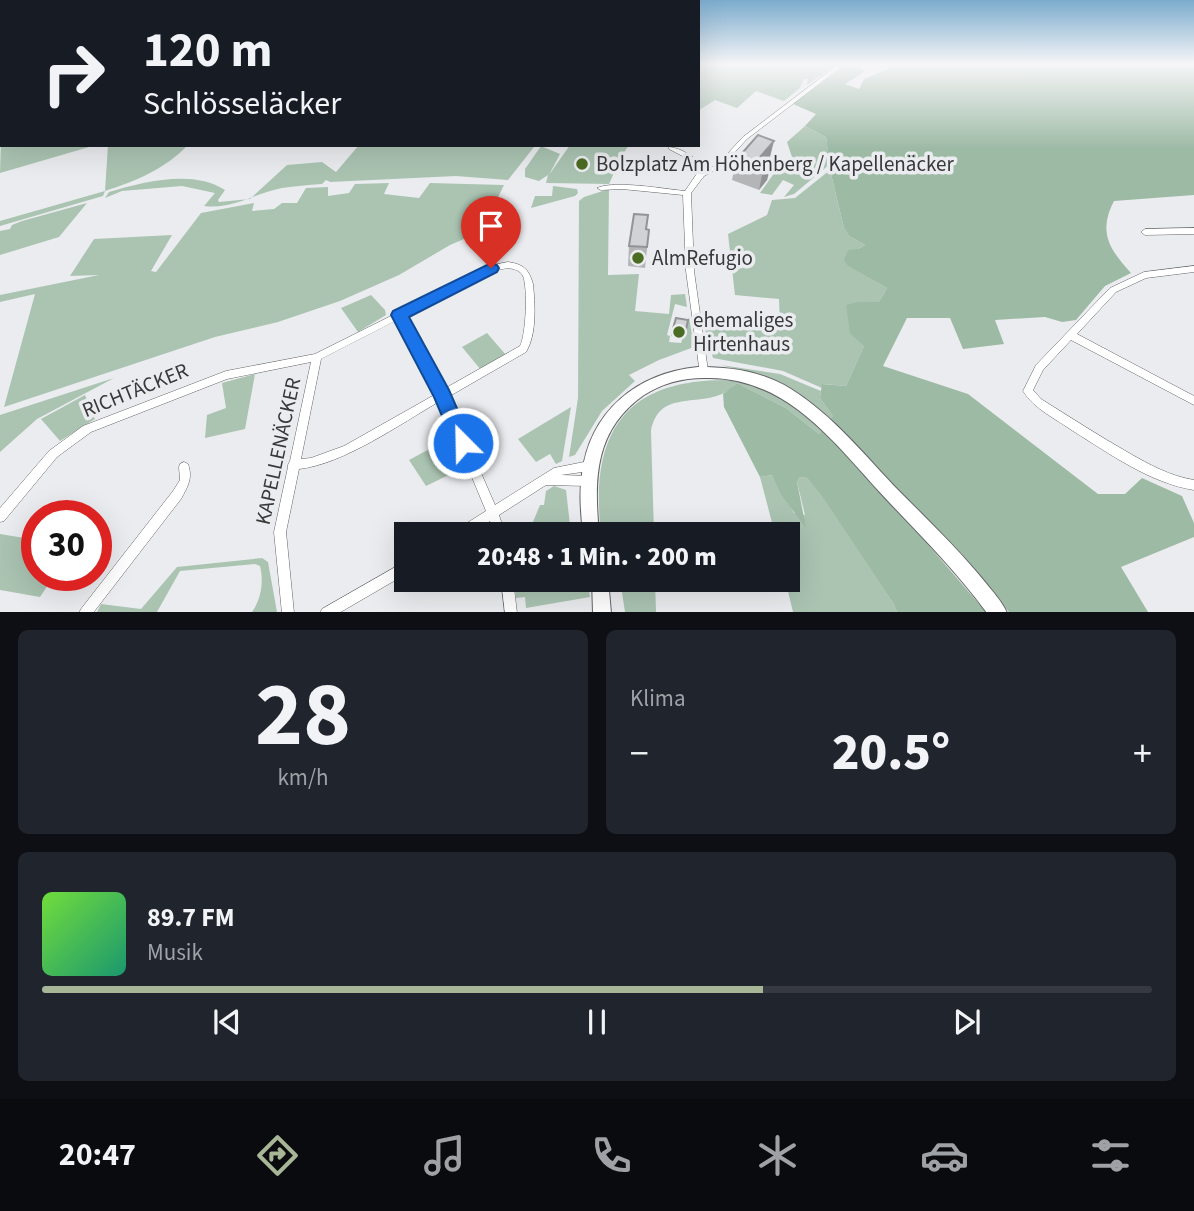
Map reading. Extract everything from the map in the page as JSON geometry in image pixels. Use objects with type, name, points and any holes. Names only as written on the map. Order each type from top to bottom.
[{"type":"main road","points":[[590,522],[588,473],[600,434],[629,399],[666,378],[703,372],[738,374],[764,382],[807,406],[932,536],[998,612]]},
{"type":"street","points":[[703,372],[690,271],[687,193],[692,183],[705,172],[719,166],[745,138],[805,93]]},
{"type":"street","points":[[671,148],[692,159],[705,172]]},
{"type":"street","points":[[601,188],[622,187],[687,193]]},
{"type":"street","points":[[1145,232],[1194,231]]},
{"type":"street","name":"KAPELLENÄCKER","points":[[288,612],[280,532],[317,357],[496,267],[513,266],[528,275],[531,284],[525,346],[442,395]]},
{"type":"street","points":[[1194,269],[1154,273],[1124,284],[1107,295],[1034,375],[1028,388],[1030,396],[1154,471],[1177,482],[1194,485]]},
{"type":"street","points":[[399,315],[442,395],[495,522]]},
{"type":"street","points":[[1072,336],[1194,401]]},
{"type":"street","name":"RICHTÄCKER","points":[[0,517],[53,454],[87,429],[226,375],[317,357]]},
{"type":"street","points":[[293,465],[311,463],[348,449],[442,395]]},
{"type":"street","points":[[85,612],[177,495],[185,481],[184,467]]},
{"type":"street","points":[[480,522],[547,480],[588,473]]},
{"type":"street","points":[[326,612],[394,574]]},
{"type":"street","points":[[509,592],[511,612]]},
{"type":"green space","points":[[700,93],[754,93],[737,108],[715,100],[700,110]]},
{"type":"green space","points":[[760,93],[794,93],[784,101]]},
{"type":"green space","points":[[808,93],[1194,93],[1194,195],[1114,201],[1109,212],[1108,240],[1131,273],[1105,286],[1076,320],[1062,322],[1045,317],[995,320],[1004,344],[963,349],[950,318],[907,318],[883,366],[968,394],[1098,494],[1125,494],[1142,478],[1182,496],[1194,523],[1194,537],[1121,567],[1148,612],[1009,612],[936,530],[831,420],[833,416],[820,398],[822,384],[846,386],[864,346],[850,333],[846,305],[879,302],[887,288],[848,266],[844,260],[848,250],[865,245],[849,236],[844,228],[831,174],[826,137],[805,126],[816,114],[793,104]]},
{"type":"green space","points":[[805,126],[826,137],[830,164],[794,194],[784,197],[794,185],[783,180],[772,195],[760,193],[782,162],[792,165],[794,163],[787,142]]},
{"type":"green space","points":[[1,147],[89,147],[0,173]]},
{"type":"green space","points":[[108,147],[186,147],[170,161],[128,183],[105,191]]},
{"type":"green space","points":[[357,147],[534,147],[508,180],[456,176],[330,182],[326,180],[322,184],[272,190],[252,197],[287,165],[322,162],[336,172]]},
{"type":"green space","points":[[540,147],[560,154],[549,175],[569,147],[628,147],[609,184],[546,183],[548,175],[539,181],[525,177],[525,169]]},
{"type":"green space","points":[[830,170],[844,228],[849,236],[865,245],[858,249],[849,266],[887,288],[879,302],[858,302],[864,346],[846,386],[823,384],[822,388],[783,371],[713,358],[704,326],[780,326],[779,299],[735,295],[728,234],[767,215],[772,200],[795,198]]},
{"type":"green space","points":[[183,179],[198,180],[225,190],[219,202],[247,199],[225,206],[204,206],[215,193],[182,186],[122,191],[105,198],[109,192],[152,181]]},
{"type":"green space","points":[[389,183],[384,194],[419,198],[430,183],[504,185],[488,218],[495,219],[492,227],[450,245],[399,275],[340,301],[278,322],[215,337],[4,407],[35,294],[0,302],[0,295],[99,275],[70,276],[94,239],[172,235],[151,271],[156,272],[201,213],[254,203],[252,211],[274,209],[282,203],[297,203],[306,188],[328,187],[328,196],[349,193],[355,184]]},
{"type":"green space","points":[[553,186],[577,189],[578,193],[531,208],[535,196],[552,196]]},
{"type":"green space","points":[[609,189],[608,275],[639,274],[635,311],[669,314],[671,295],[685,294],[687,307],[675,304],[667,335],[670,336],[669,342],[681,343],[689,317],[694,347],[629,375],[635,381],[602,411],[575,455],[569,457],[578,398],[579,201]]},
{"type":"green space","points":[[105,191],[103,196],[0,226],[0,221]]},
{"type":"green space","points":[[87,203],[59,237],[0,255],[0,231],[10,229],[12,225],[22,221]]},
{"type":"green space","points":[[371,295],[385,310],[386,315],[358,332],[341,308]]},
{"type":"green space","points":[[487,333],[506,355],[481,370],[462,347]]},
{"type":"green space","points":[[721,365],[780,374],[821,391],[820,398],[834,417],[831,420],[793,391],[750,373]]},
{"type":"green space","points":[[255,374],[245,429],[205,438],[207,415],[226,408],[222,383]]},
{"type":"green space","points":[[114,378],[37,419],[0,452],[0,415]]},
{"type":"green space","points":[[725,380],[753,386],[790,404],[823,429],[819,434],[786,408],[737,383],[726,392],[713,397],[670,405],[655,418],[651,431],[654,522],[600,522],[601,469],[608,443],[620,421],[637,403],[660,390],[689,383]]},
{"type":"green space","points":[[737,383],[786,408],[819,434],[823,429],[900,512],[986,612],[897,612],[822,496],[807,478],[800,477],[797,482],[806,528],[782,496],[772,475],[760,477],[724,407],[723,394]]},
{"type":"green space","points":[[85,395],[95,419],[60,441],[41,419]]},
{"type":"green space","points":[[571,407],[562,461],[556,464],[550,454],[536,462],[518,439]]},
{"type":"green space","points":[[448,439],[459,470],[426,486],[409,460]]},
{"type":"green space","points":[[772,475],[794,513],[805,515],[797,482],[800,477],[807,478],[822,495],[897,612],[793,612],[788,592],[800,592],[800,522],[772,522],[760,477]]},
{"type":"green space","points":[[554,486],[566,490],[570,522],[533,522],[540,505],[544,505],[546,491]]},
{"type":"green space","points":[[0,534],[21,537],[21,591],[44,591],[40,597],[0,590]]},
{"type":"green space","points":[[262,558],[268,562],[277,612],[252,612],[258,602],[262,584],[260,566],[255,564],[180,571],[157,612],[97,612],[101,604],[141,609],[177,567]]},
{"type":"green space","points":[[515,592],[589,592],[590,597],[526,608],[525,597],[516,598]]},
{"type":"green space","points":[[622,592],[655,592],[656,612],[625,612]]},
{"type":"building","points":[[758,135],[774,141],[761,156],[772,160],[763,170],[736,160]]},
{"type":"building","points":[[634,214],[648,215],[647,247],[629,246]]},
{"type":"building","name":"ehemaliges Hirtenhaus","points":[[676,318],[688,320],[685,335],[672,332]]},
{"type":"place","name":"Bolzplatz Am Höhenberg / Kapellenäcker","points":[[582,164]]},
{"type":"place","name":"AlmRefugio","points":[[638,258]]},
{"type":"place","name":"ehemaliges Hirtenhaus","points":[[679,332]]},
{"type":"route","points":[[463,443],[442,395],[399,315],[491,268]]}]
